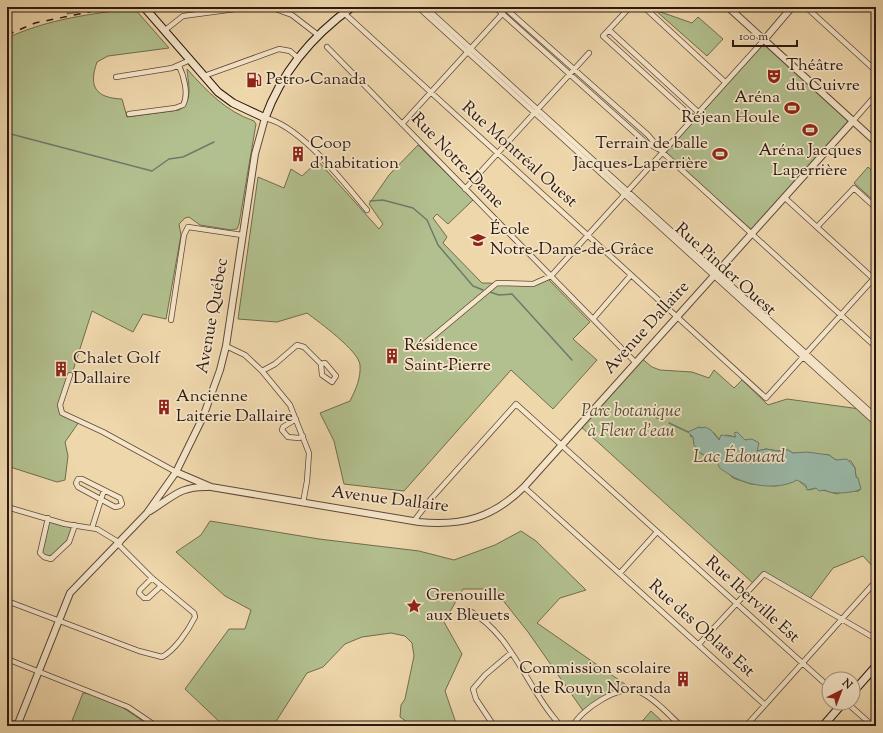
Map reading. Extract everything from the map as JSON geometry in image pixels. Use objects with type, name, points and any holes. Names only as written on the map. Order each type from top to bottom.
[{"type":"main road","points":[[144,7],[218,92],[232,103],[265,118]]},
{"type":"main road","name":"Avenue Québec","points":[[265,118],[281,83],[298,58],[318,34],[352,7]]},
{"type":"main road","points":[[861,683],[876,666]]},
{"type":"main road","points":[[823,726],[836,711]]},
{"type":"street","points":[[164,31],[183,16],[250,7]]},
{"type":"street","points":[[270,7],[292,15],[318,34]]},
{"type":"street","name":"Rue Pinder Ouest","points":[[418,7],[538,109],[718,271],[807,353],[875,420]]},
{"type":"street","name":"Rue Pinder Ouest","points":[[425,7],[534,113],[802,358],[875,420]]},
{"type":"street","points":[[495,7],[644,141],[662,152]]},
{"type":"street","points":[[630,7],[603,36],[693,118]]},
{"type":"street","points":[[644,7],[725,82]]},
{"type":"street","points":[[728,7],[876,142]]},
{"type":"street","points":[[424,344],[496,283],[533,284],[551,276],[792,7]]},
{"type":"street","points":[[806,7],[876,71]]},
{"type":"street","points":[[402,124],[506,8],[648,136],[662,152],[876,347]]},
{"type":"street","name":"Rue Montréal Ouest","points":[[344,12],[766,398],[802,358]]},
{"type":"street","points":[[609,30],[698,112]]},
{"type":"street","name":"Rue Notre-Dame","points":[[327,47],[635,362]]},
{"type":"street","points":[[204,76],[279,49],[290,51],[298,58]]},
{"type":"street","points":[[465,189],[589,53]]},
{"type":"street","points":[[116,77],[179,66],[190,60]]},
{"type":"street","points":[[129,114],[175,108],[183,105],[186,96],[182,72],[179,66]]},
{"type":"street","name":"Avenue Dallaire","points":[[70,375],[60,405],[62,413],[103,432],[176,472],[211,487],[414,521],[440,524],[475,519],[504,505],[524,487],[876,95]]},
{"type":"street","points":[[265,118],[280,123],[303,138],[367,210]]},
{"type":"street","name":"Avenue Québec","points":[[18,725],[40,671],[58,620],[70,593],[87,573],[119,544],[147,513],[176,472],[204,417],[220,370],[226,346],[255,154],[265,118]]},
{"type":"street","points":[[818,228],[854,188],[876,208]]},
{"type":"street","points":[[784,197],[875,279],[802,358]]},
{"type":"street","points":[[171,320],[184,235],[188,227],[242,235]]},
{"type":"street","points":[[593,319],[631,275]]},
{"type":"street","points":[[262,371],[275,364],[296,345],[304,347],[321,364]]},
{"type":"street","points":[[226,346],[244,355],[262,371],[285,398],[296,420],[308,449],[309,461],[303,503]]},
{"type":"street","name":"Rue Iberville Est","points":[[414,521],[433,497],[516,404],[821,680]]},
{"type":"street","points":[[296,420],[283,427],[282,430],[288,437],[296,438],[303,436]]},
{"type":"street","points":[[82,479],[104,490],[120,498],[122,504],[117,507],[101,500],[78,487],[76,482],[82,479]]},
{"type":"street","points":[[147,513],[180,490],[190,487],[211,487]]},
{"type":"street","name":"Rue des Oblats Est","points":[[524,487],[765,705]]},
{"type":"street","points":[[92,528],[104,490]]},
{"type":"street","points":[[7,507],[102,531],[119,544],[152,578],[194,613],[195,618],[174,648],[162,657],[149,655],[7,601]]},
{"type":"street","points":[[48,518],[40,553],[44,557],[51,559],[59,554],[69,542],[75,525]]},
{"type":"street","points":[[620,573],[658,532]]},
{"type":"street","points":[[699,644],[764,574],[876,639]]},
{"type":"street","points":[[152,578],[140,590],[139,593],[142,596],[148,598],[161,586]]},
{"type":"street","points":[[746,726],[876,581]]},
{"type":"street","points":[[468,610],[489,623],[560,726]]},
{"type":"street","points":[[494,726],[476,699],[474,687],[485,675],[511,653]]},
{"type":"street","points":[[7,658],[128,707],[156,726]]},
{"type":"street","points":[[573,726],[584,712],[593,704],[624,690],[632,689],[647,696],[682,726]]},
{"type":"street","points":[[857,711],[873,726]]},
{"type":"street","points":[[7,720],[18,725]]},
{"type":"green space","points":[[70,7],[108,7],[67,14]]},
{"type":"green space","points":[[134,8],[169,48],[108,56],[97,62],[93,78],[96,90],[106,96],[122,99],[127,117],[179,110],[187,102],[189,92],[187,69],[217,100],[234,112],[254,121],[256,124],[237,229],[231,230],[200,225],[189,217],[185,218],[179,224],[181,235],[166,319],[143,314],[133,332],[92,311],[62,405],[64,412],[79,422],[65,442],[68,456],[65,480],[57,482],[7,466],[7,38],[23,31],[70,18]]},
{"type":"green space","points":[[655,10],[692,23],[698,17],[723,39],[707,56]]},
{"type":"green space","points":[[764,40],[850,121],[752,230],[664,152]]},
{"type":"green space","points":[[418,145],[473,200],[448,224],[437,214],[433,218],[447,237],[443,243],[482,283],[533,284],[547,278],[590,322],[573,339],[597,360],[553,409],[511,370],[404,491],[344,484],[334,441],[320,413],[350,401],[359,379],[360,365],[358,359],[338,337],[307,313],[277,322],[238,319],[258,177],[284,188],[291,169],[302,176],[318,161],[379,229],[383,224],[369,204],[389,175]]},
{"type":"green space","points":[[868,167],[876,174],[876,198],[874,201],[854,183]]},
{"type":"green space","name":"Parc botanique à Fleur d'eau","points":[[640,357],[652,367],[660,370],[692,372],[709,378],[714,370],[734,388],[742,380],[768,405],[787,399],[860,409],[876,423],[876,570],[863,556],[833,568],[809,600],[764,574],[754,584],[579,425]],"holes":[[[699,427],[714,433],[720,440],[726,435],[736,437],[736,434],[740,435],[745,440],[756,441],[757,451],[766,449],[778,451],[788,450],[793,453],[829,455],[836,460],[851,461],[855,468],[856,477],[858,478],[859,491],[844,491],[837,494],[816,488],[809,490],[797,479],[776,486],[751,484],[733,478],[717,462],[718,460],[701,454],[696,448],[693,437],[690,436],[692,431]]]},
{"type":"green space","points":[[48,518],[75,525],[69,542],[51,559],[40,553]]},
{"type":"green space","points":[[210,521],[319,539],[419,551],[454,560],[495,545],[521,531],[536,541],[586,590],[560,598],[537,623],[632,689],[604,699],[584,712],[528,632],[494,589],[463,589],[444,622],[462,654],[445,691],[457,726],[413,726],[400,717],[401,705],[405,699],[414,656],[412,643],[405,636],[391,633],[362,637],[345,644],[323,667],[307,673],[273,726],[224,726],[185,689],[229,629],[245,629],[251,610],[225,596],[176,552],[201,535]]},
{"type":"green space","points":[[83,693],[92,694],[118,705],[149,726],[70,726]]},
{"type":"green space","points":[[651,711],[667,726],[638,726]]},
{"type":"water","name":"Lac Édouard","points":[[699,427],[705,427],[711,430],[719,440],[721,435],[736,437],[734,433],[737,432],[745,440],[752,439],[759,443],[757,451],[766,449],[778,451],[788,450],[793,453],[807,452],[829,455],[836,460],[847,459],[855,468],[856,477],[858,478],[861,489],[853,492],[832,493],[825,490],[819,491],[816,488],[807,490],[806,485],[797,480],[781,485],[771,486],[762,486],[743,481],[720,468],[718,465],[718,460],[700,453],[694,445],[693,437],[688,432]]},
{"type":"waterway","points":[[7,133],[152,171],[169,159],[183,157],[214,142]]},
{"type":"waterway","points":[[370,201],[383,200],[413,208],[427,220],[438,245],[473,286],[483,290]]},
{"type":"waterway","points":[[490,292],[499,295],[512,294],[572,360]]},
{"type":"waterway","points":[[624,409],[632,407],[652,416]]},
{"type":"waterway","points":[[657,418],[665,421]]},
{"type":"waterway","points":[[669,423],[688,432]]},
{"type":"railway","points":[[7,35],[35,23],[113,7]]},
{"type":"place","name":"Théâtre du Cuivre","points":[[774,76]]},
{"type":"place","name":"Petro-Canada","points":[[254,80]]},
{"type":"place","name":"Aréna Réjean Houle","points":[[792,108]]},
{"type":"place","name":"Aréna Jacques Laperrière","points":[[810,130]]},
{"type":"place","name":"Coop d'habitation","points":[[298,154]]},
{"type":"place","name":"Terrain de balle Jacques-Laperrière","points":[[720,154]]},
{"type":"place","name":"École Notre-Dame-de-Grâce","points":[[478,240]]},
{"type":"place","name":"Résidence Saint-Pierre","points":[[392,356]]},
{"type":"place","name":"Chalet Golf Dallaire","points":[[61,369]]},
{"type":"place","name":"Ancienne Laiterie Dallaire","points":[[164,407]]},
{"type":"place","name":"Grenouille aux Bleuets","points":[[414,606]]},
{"type":"place","name":"Commission scolaire de Rouyn Noranda","points":[[683,679]]}]
